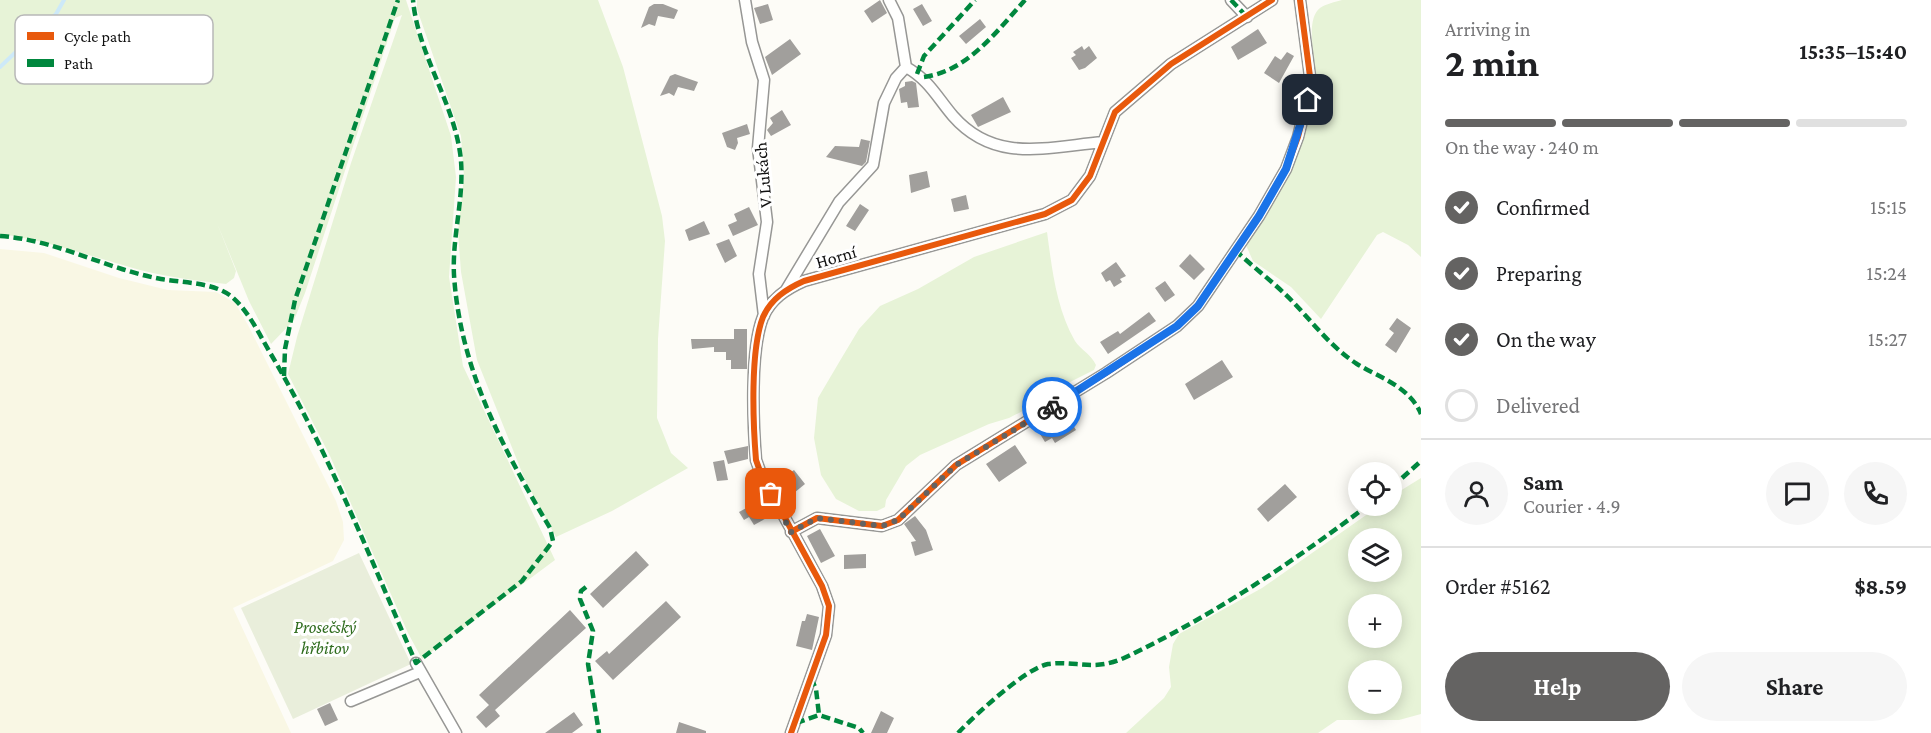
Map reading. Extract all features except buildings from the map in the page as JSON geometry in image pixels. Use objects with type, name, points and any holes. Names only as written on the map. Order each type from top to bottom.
[{"type":"street","name":"V Lukách","points":[[745,0],[764,80],[758,148],[767,222],[759,274],[764,316]]},
{"type":"street","points":[[889,0],[898,18],[906,67]]},
{"type":"street","points":[[1231,0],[1247,17]]},
{"type":"street","name":"Horní","points":[[791,733],[826,635],[829,606],[822,586],[791,532],[756,460],[756,342],[764,316],[785,290],[804,281],[1045,214],[1072,200],[1090,176],[1115,112],[1172,64],[1272,0]]},
{"type":"street","points":[[791,532],[817,518],[882,526],[898,520],[956,465],[1107,373],[1177,326],[1198,306],[1259,216],[1286,169],[1298,137],[1311,84],[1300,0]]},
{"type":"street","points":[[906,67],[924,77],[953,116],[972,135],[998,147],[1019,150],[1103,142]]},
{"type":"street","points":[[785,290],[839,202],[873,165],[884,103],[896,78],[906,67]]},
{"type":"street","points":[[351,701],[418,668],[456,733]]},
{"type":"shaded area","points":[[0,249],[44,253],[119,278],[168,290],[216,292],[235,303],[336,501],[343,522],[344,540],[333,561],[233,608],[291,733],[0,733]]},
{"type":"green space","points":[[0,0],[406,0],[451,136],[456,177],[449,277],[463,366],[555,560],[422,659],[408,633],[330,456],[288,374],[297,337],[351,163],[402,15],[395,18],[305,293],[294,320],[271,344],[249,301],[217,223],[236,271],[234,278],[226,284],[150,272],[48,244],[0,234]]},
{"type":"green space","points":[[417,0],[598,0],[623,67],[662,216],[665,241],[658,339],[657,418],[671,453],[688,468],[612,511],[556,537],[525,480],[477,360],[461,272],[458,232],[464,177],[461,136],[417,9]]},
{"type":"green space","points":[[1342,0],[1421,0],[1421,257],[1408,245],[1383,232],[1377,235],[1321,319],[1291,287],[1253,261],[1245,243],[1288,169],[1306,130],[1316,88],[1312,45],[1312,23],[1315,14],[1320,8]]},
{"type":"green space","points":[[1047,232],[1063,315],[1075,341],[1094,361],[1096,365],[1094,370],[1062,386],[1042,401],[1009,418],[989,424],[920,455],[906,466],[886,500],[885,507],[877,511],[859,511],[836,499],[821,475],[814,438],[818,398],[859,329],[880,306],[918,289],[974,257]]},
{"type":"green space","points":[[1421,478],[1421,714],[1399,720],[1337,720],[1318,733],[1126,733],[1164,698],[1171,687],[1169,667],[1173,644],[1179,634],[1262,588],[1365,516],[1402,516],[1402,490]]},
{"type":"green space","name":"Prosečský hřbitov","points":[[359,553],[411,664],[293,719],[241,608]]},
{"type":"waterway","points":[[55,15],[64,0]]},
{"type":"waterway","points":[[0,67],[15,53]]},
{"type":"marked path","points":[[284,376],[285,349],[295,300],[398,0]]},
{"type":"marked path","points":[[0,236],[41,243],[121,269],[161,279],[215,288],[231,296],[237,302],[249,316],[312,430],[416,663],[522,581],[553,541],[550,528],[516,468],[487,407],[465,343],[454,275],[461,190],[458,140],[422,41],[413,0]]},
{"type":"marked path","points":[[917,74],[924,56],[975,0]]},
{"type":"marked path","points":[[924,77],[954,67],[968,58],[1025,0]]},
{"type":"marked path","points":[[1231,0],[1247,17]]},
{"type":"marked path","points":[[1235,250],[1287,296],[1339,350],[1357,364],[1402,390],[1416,404],[1421,414]]},
{"type":"marked path","points":[[1402,478],[1421,461]]},
{"type":"marked path","points":[[958,733],[1001,693],[1039,667],[1058,663],[1094,665],[1124,658],[1250,588],[1353,516]]},
{"type":"marked path","points":[[586,587],[581,591],[580,599],[593,631],[588,664],[599,733]]},
{"type":"marked path","points":[[811,678],[816,689],[819,715]]},
{"type":"marked path","points":[[796,723],[819,715],[859,728],[863,733]]},
{"type":"cycle path","points":[[791,733],[826,635],[829,606],[822,586],[761,474],[756,460],[753,407],[754,367],[759,331],[766,311],[780,295],[804,281],[1045,214],[1072,200],[1090,176],[1115,112],[1171,64],[1272,0]]},
{"type":"cycle path","points":[[791,532],[817,518],[882,526],[898,520],[956,465],[1106,373],[1177,326],[1198,306],[1259,216],[1286,169],[1298,137],[1311,84],[1300,0]]},
{"type":"way so far","points":[[771,494],[791,532],[817,518],[882,526],[898,520],[956,465],[1052,407]]},
{"type":"route","points":[[1052,407],[1177,326],[1198,306],[1259,216],[1286,169],[1305,116],[1308,100]]}]
